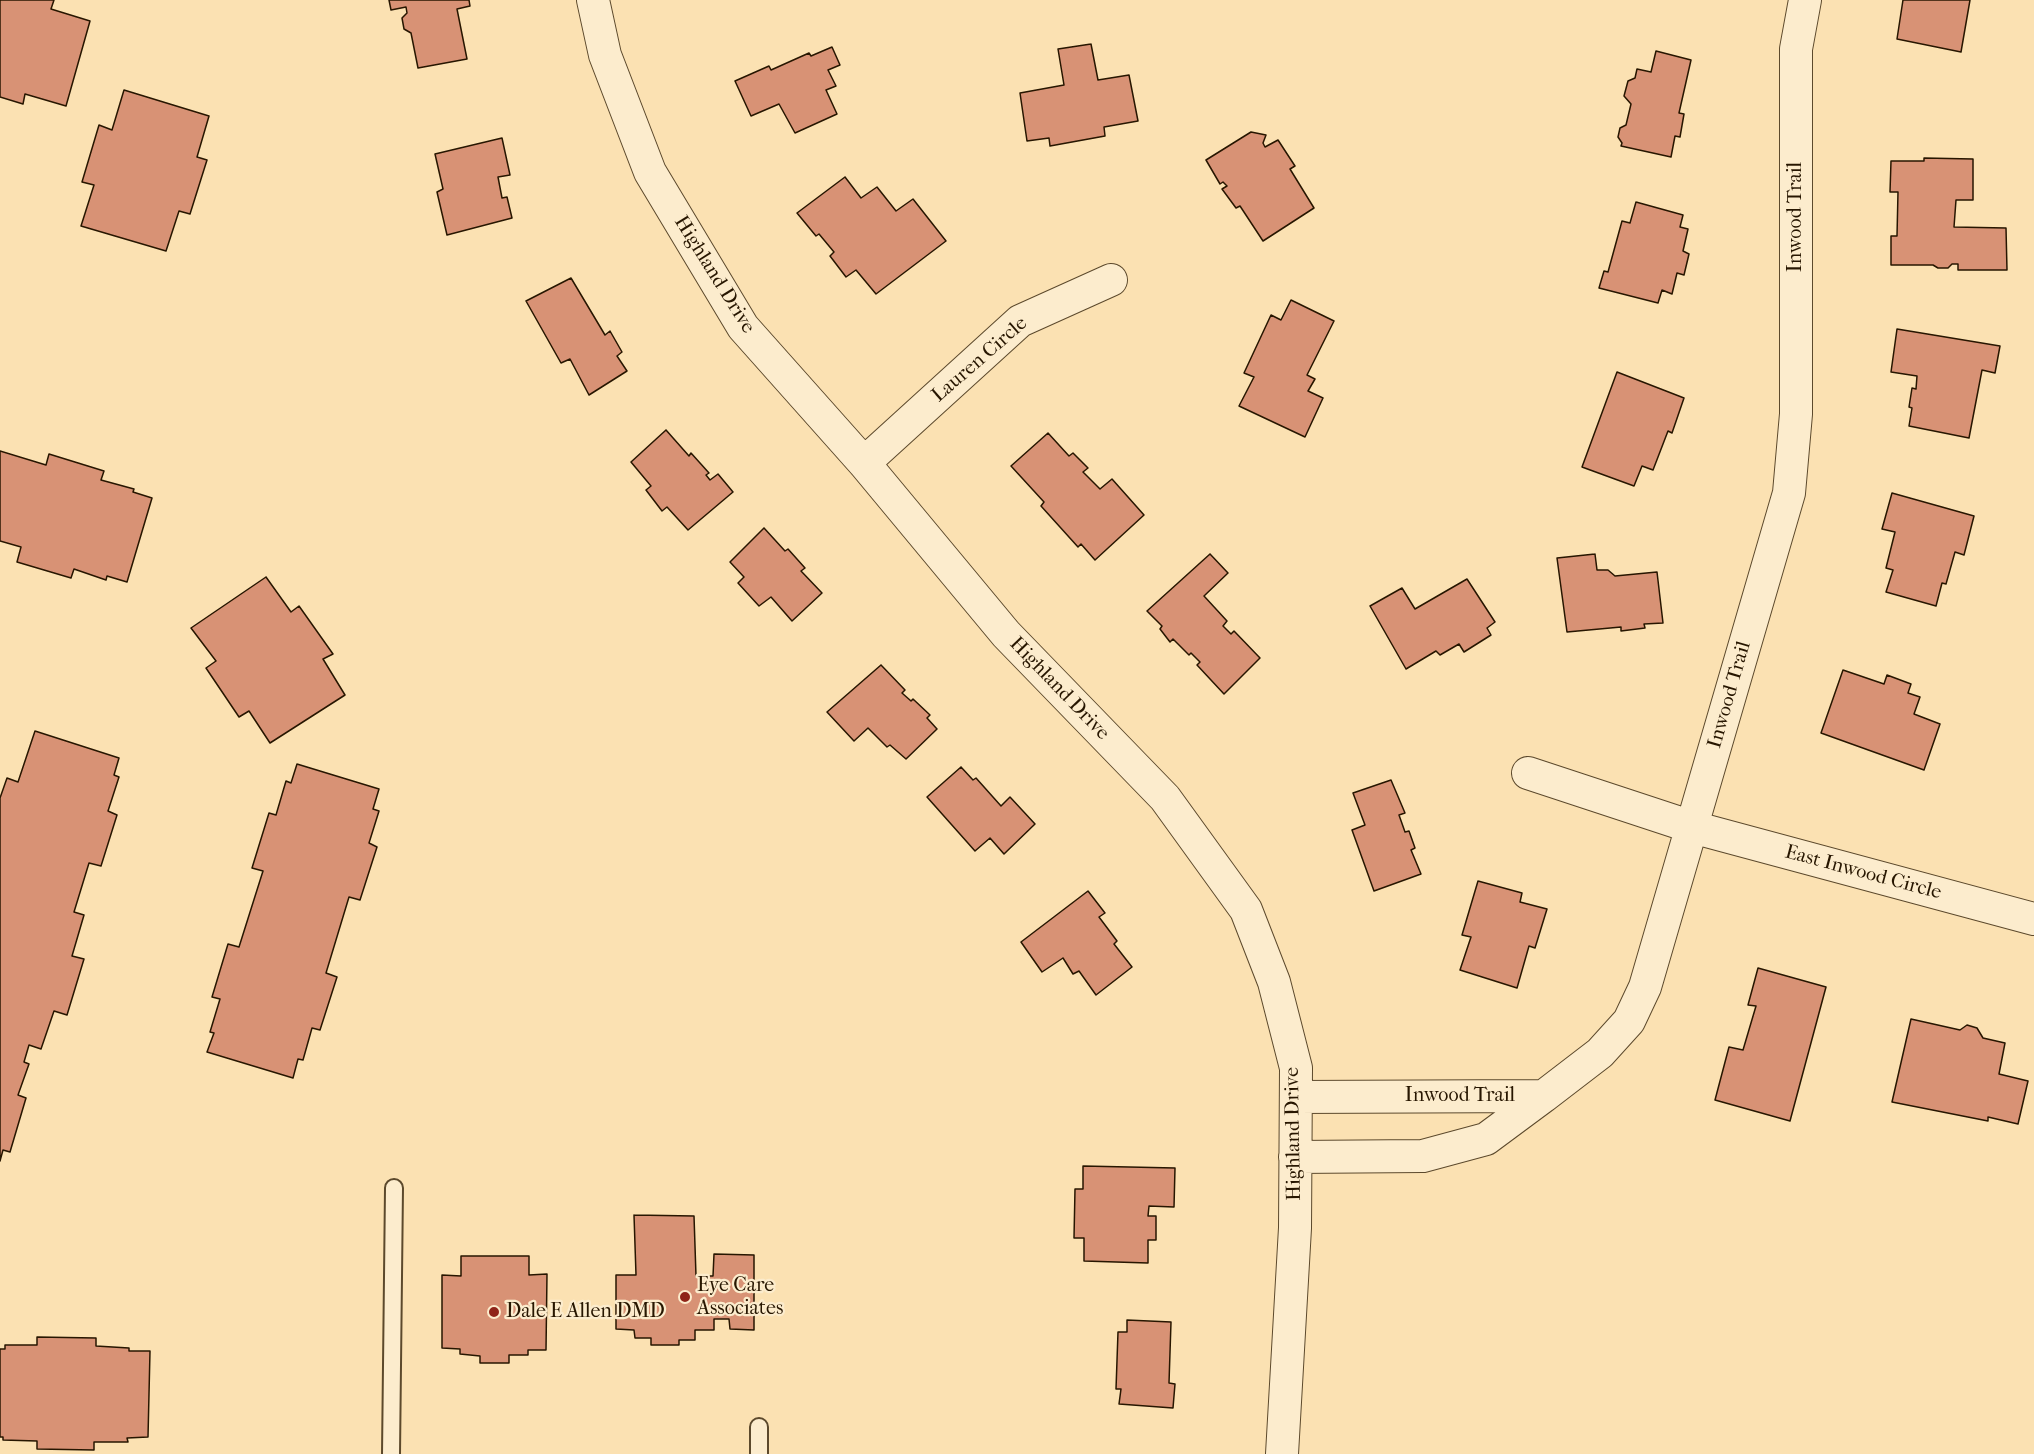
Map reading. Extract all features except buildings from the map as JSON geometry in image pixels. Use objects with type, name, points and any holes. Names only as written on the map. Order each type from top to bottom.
[{"type":"street","name":"Highland Drive","points":[[593,0],[604,54],[650,172],[743,327],[864,463],[1006,634],[1165,798],[1246,910],[1274,982],[1296,1068],[1295,1228],[1282,1454]]},
{"type":"street","name":"Inwood Trail","points":[[1296,1097],[1544,1096],[1600,1053],[1629,1021],[1645,987],[1789,493],[1796,414],[1796,49],[1805,0]]},
{"type":"street","name":"Lauren Circle","points":[[864,463],[1020,321],[1111,280]]},
{"type":"street","name":"East Inwood Circle","points":[[1527,773],[1692,827],[2034,919]]},
{"type":"street","points":[[1295,1157],[1423,1156],[1486,1139],[1544,1096]]},
{"type":"lane","points":[[391,1454],[394,1188]]},
{"type":"lane","points":[[759,1427],[759,1454]]},
{"type":"place","name":"Eye Care Associates","points":[[685,1297]]},
{"type":"place","name":"Dale E Allen DMD","points":[[494,1312]]}]
